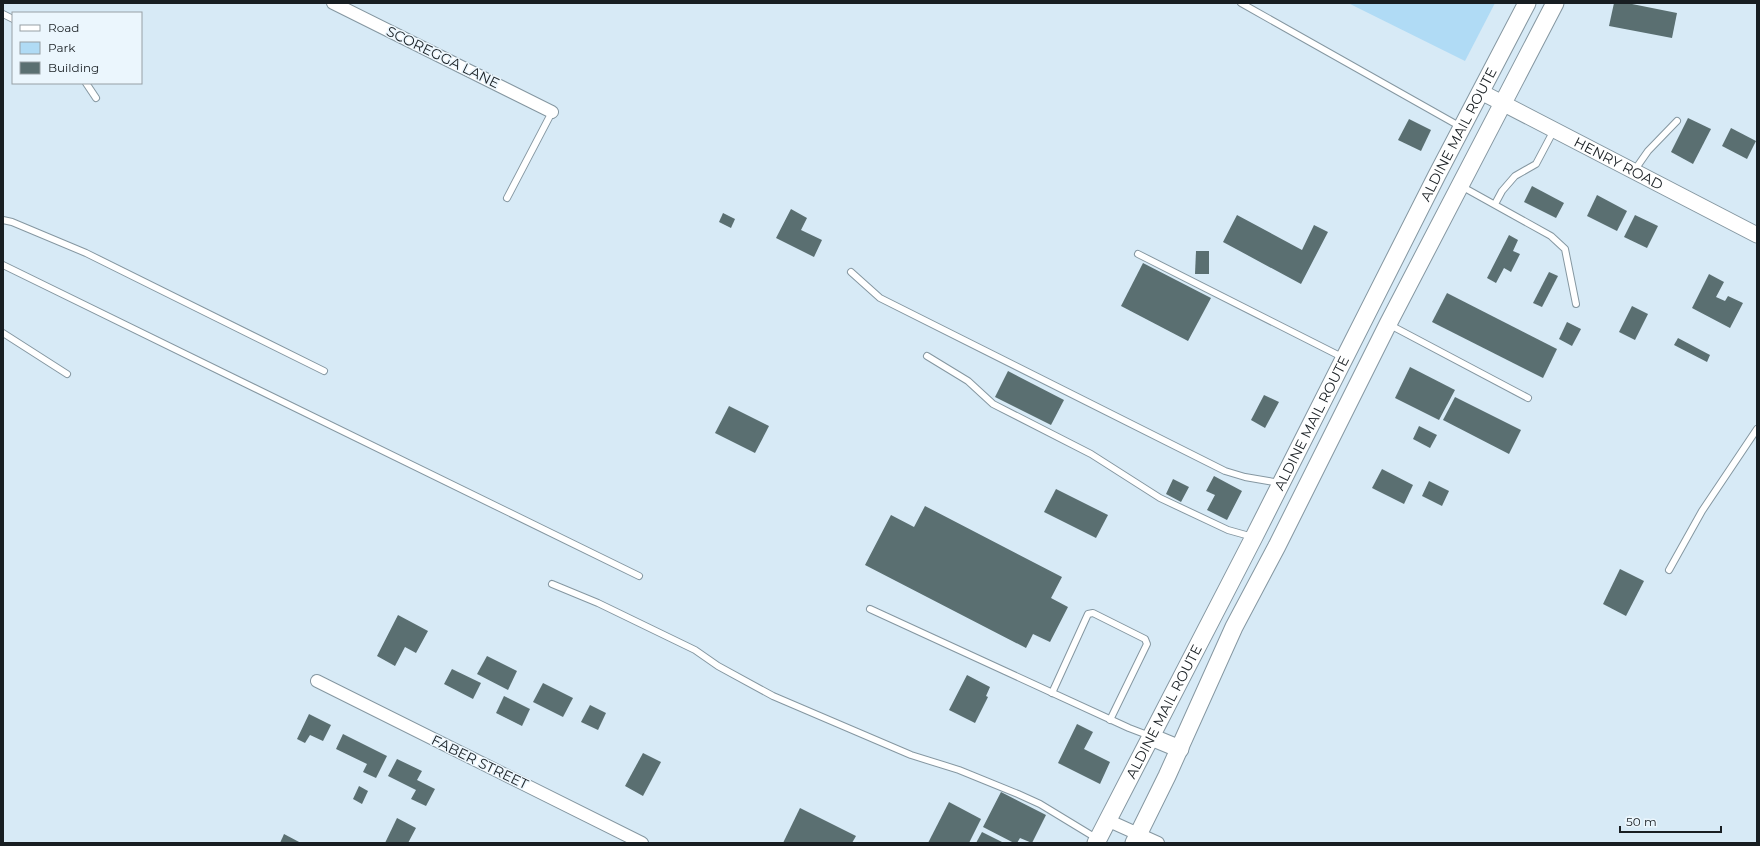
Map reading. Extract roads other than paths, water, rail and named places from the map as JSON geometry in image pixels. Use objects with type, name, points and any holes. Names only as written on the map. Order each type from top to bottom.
[{"type":"main road","name":"ALDINE MAIL ROUTE","points":[[1097,841],[1527,3]]},
{"type":"main road","name":"ALDINE MAIL ROUTE","points":[[1136,838],[1180,749],[1234,627],[1277,546],[1388,324],[1555,3]]},
{"type":"main road","points":[[1367,315],[1388,324]]},
{"type":"main road","points":[[1254,537],[1277,546]]},
{"type":"main road","points":[[1151,737],[1180,749]]},
{"type":"street","name":"SCOREGGA LANE","points":[[333,3],[552,112]]},
{"type":"street","name":"HENRY ROAD","points":[[1481,92],[1757,235]]},
{"type":"street","name":"FABER STREET","points":[[317,681],[642,843]]},
{"type":"street","points":[[1107,820],[1136,838],[1158,843]]},
{"type":"lane","points":[[1241,3],[1462,128]]},
{"type":"lane","points":[[3,14],[12,18]]},
{"type":"lane","points":[[87,84],[96,98]]},
{"type":"lane","points":[[507,198],[552,112]]},
{"type":"lane","points":[[1634,171],[1648,151],[1677,121]]},
{"type":"lane","points":[[1495,204],[1502,191],[1515,176],[1536,164],[1554,130]]},
{"type":"lane","points":[[1460,185],[1551,236],[1565,249],[1576,304]]},
{"type":"lane","points":[[3,220],[12,222],[86,253],[324,371]]},
{"type":"lane","points":[[1138,254],[1345,359]]},
{"type":"lane","points":[[3,265],[639,576]]},
{"type":"lane","points":[[851,272],[880,298],[1225,471],[1245,477],[1282,483]]},
{"type":"lane","points":[[1388,324],[1528,398]]},
{"type":"lane","points":[[3,333],[67,374]]},
{"type":"lane","points":[[927,356],[968,381],[993,404],[1091,454],[1160,498],[1228,530],[1254,537]]},
{"type":"lane","points":[[1669,570],[1702,511],[1757,429]]},
{"type":"lane","points":[[552,584],[598,603],[696,650],[718,666],[773,696],[911,755],[959,770],[1040,804],[1097,841]]},
{"type":"lane","points":[[870,608],[1110,720],[1151,737]]},
{"type":"lane","points":[[1052,693],[1088,614],[1093,613],[1145,639],[1147,644],[1110,720]]}]
